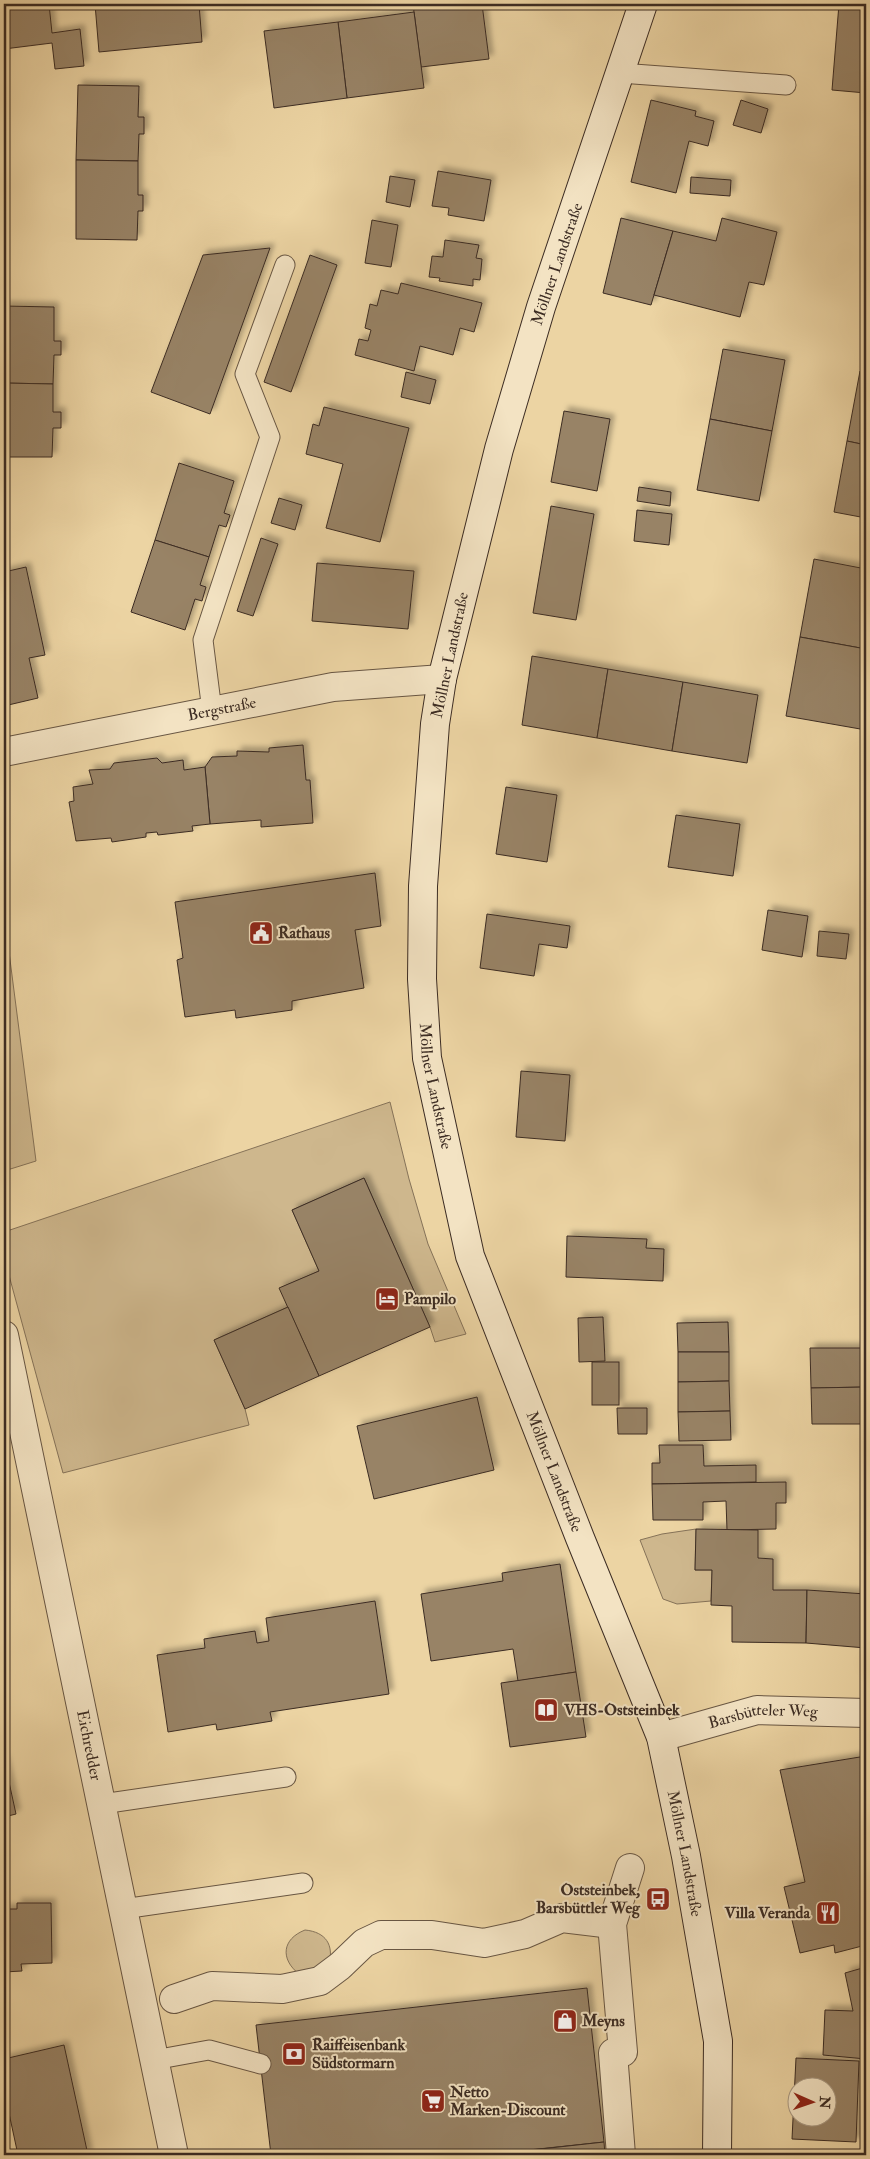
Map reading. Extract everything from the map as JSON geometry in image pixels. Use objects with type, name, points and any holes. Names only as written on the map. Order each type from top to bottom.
[{"type":"street","name":"Möllner Landstraße","points":[[643,4],[541,307],[499,449],[442,679],[435,724],[423,886],[422,979],[427,1058],[470,1256],[580,1538],[661,1737],[686,1856],[718,2041],[717,2155]]},
{"type":"street","name":"Bergstraße","points":[[4,752],[333,688],[442,679]]},
{"type":"street","name":"Eichredder","points":[[4,1335],[174,2155]]},
{"type":"street","name":"Barsbütteler Weg","points":[[661,1737],[757,1710],[866,1713]]},
{"type":"street","points":[[621,2155],[612,2053],[623,2052],[612,1924],[630,1868]]},
{"type":"street","points":[[174,1999],[212,1986],[282,1989],[320,1981],[364,1944],[381,1934],[432,1935],[484,1943],[524,1934],[562,1918],[612,1924]]},
{"type":"lane","points":[[620,73],[786,85]]},
{"type":"lane","points":[[212,711],[203,640],[270,437],[245,374],[285,265]]},
{"type":"lane","points":[[102,1804],[286,1777]]},
{"type":"lane","points":[[123,1909],[303,1883]]},
{"type":"lane","points":[[154,2060],[209,2050],[261,2064]]},
{"type":"shaded area","points":[[9,952],[36,1161],[4,1171],[4,953]]},
{"type":"shaded area","points":[[390,1102],[409,1179],[428,1244],[466,1334],[435,1342],[364,1178],[292,1210],[319,1271],[280,1288],[288,1307],[214,1340],[245,1409],[249,1425],[63,1473],[4,1257],[4,1232]]},
{"type":"shaded area","points":[[696,1529],[695,1570],[712,1570],[711,1601],[677,1604],[663,1599],[640,1540],[662,1534]]},
{"type":"shaded area","points":[[305,1930],[318,1933],[327,1941],[330,1957],[329,1964],[299,1974],[289,1962],[286,1950],[292,1939]]},
{"type":"building","points":[[4,4],[49,4],[52,33],[80,29],[84,66],[55,69],[52,43],[4,49]]},
{"type":"building","points":[[95,4],[199,4],[202,42],[99,52]]},
{"type":"building","points":[[413,4],[482,4],[489,59],[421,67]]},
{"type":"building","points":[[839,4],[866,4],[866,93],[832,90]]},
{"type":"building","points":[[414,12],[424,88],[347,98],[338,22]]},
{"type":"building","points":[[338,22],[347,98],[274,108],[264,31]]},
{"type":"building","points":[[78,85],[139,86],[138,117],[144,117],[144,134],[139,134],[138,161],[76,160]]},
{"type":"building","points":[[651,100],[696,111],[695,116],[714,121],[708,146],[689,141],[676,193],[631,182]]},
{"type":"building","points":[[741,100],[768,109],[761,133],[733,125]]},
{"type":"building","points":[[76,160],[138,161],[138,195],[143,195],[143,211],[138,211],[137,240],[76,239]]},
{"type":"building","points":[[438,171],[491,180],[484,221],[448,215],[449,208],[432,206]]},
{"type":"building","points":[[390,176],[415,180],[410,207],[386,202]]},
{"type":"building","points":[[691,177],[731,180],[730,196],[690,193]]},
{"type":"building","points":[[621,218],[673,231],[651,305],[603,293]]},
{"type":"building","points":[[722,218],[777,232],[764,285],[749,282],[740,317],[654,295],[673,231],[716,241]]},
{"type":"building","points":[[372,220],[398,225],[391,267],[365,263]]},
{"type":"building","points":[[445,240],[479,245],[476,258],[482,259],[480,280],[473,279],[473,286],[439,281],[440,278],[429,277],[432,256],[443,257]]},
{"type":"building","points":[[270,248],[210,414],[151,392],[203,255]]},
{"type":"building","points":[[310,255],[337,265],[291,392],[264,382]]},
{"type":"building","points":[[401,283],[482,303],[474,332],[460,328],[453,355],[420,346],[414,371],[355,355],[359,339],[368,341],[371,330],[365,328],[370,304],[377,306],[381,290],[398,294]]},
{"type":"building","points":[[4,306],[54,307],[54,341],[61,341],[61,355],[54,355],[53,384],[4,383]]},
{"type":"building","points":[[723,349],[785,360],[772,431],[710,419]]},
{"type":"building","points":[[860,371],[866,372],[866,445],[847,441]]},
{"type":"building","points":[[406,372],[436,380],[430,404],[401,397]]},
{"type":"building","points":[[4,383],[53,384],[53,412],[61,412],[61,428],[53,428],[52,457],[4,457]]},
{"type":"building","points":[[324,407],[409,428],[380,542],[326,528],[343,464],[306,454],[313,424],[319,426]]},
{"type":"building","points":[[564,411],[610,419],[597,491],[551,482]]},
{"type":"building","points":[[710,419],[772,431],[759,501],[697,490]]},
{"type":"building","points":[[847,441],[866,445],[866,518],[834,512]]},
{"type":"building","points":[[179,463],[234,481],[224,513],[230,515],[226,527],[219,525],[209,557],[155,540]]},
{"type":"building","points":[[639,487],[671,492],[670,506],[637,501]]},
{"type":"building","points":[[279,498],[302,505],[295,530],[271,523]]},
{"type":"building","points":[[551,506],[594,514],[576,620],[533,613]]},
{"type":"building","points":[[637,510],[672,514],[669,545],[634,541]]},
{"type":"building","points":[[261,538],[278,544],[253,616],[237,611]]},
{"type":"building","points":[[155,540],[209,557],[200,585],[206,587],[202,601],[195,599],[185,630],[131,612]]},
{"type":"building","points":[[814,559],[866,569],[866,649],[800,637]]},
{"type":"building","points":[[317,563],[414,571],[408,629],[312,621]]},
{"type":"building","points":[[26,567],[45,655],[29,658],[38,698],[4,706],[4,572]]},
{"type":"building","points":[[800,637],[866,649],[866,730],[786,716]]},
{"type":"building","points":[[532,656],[608,669],[597,738],[522,725]]},
{"type":"building","points":[[608,669],[683,682],[672,751],[597,738]]},
{"type":"building","points":[[683,682],[758,695],[747,763],[672,751]]},
{"type":"building","points":[[303,745],[306,780],[310,780],[313,823],[261,827],[261,820],[210,824],[205,767],[212,757],[237,756],[237,751],[269,752],[269,748]]},
{"type":"building","points":[[157,758],[162,763],[183,760],[184,770],[205,767],[210,824],[192,826],[193,831],[158,835],[157,832],[146,833],[146,837],[112,842],[111,838],[76,841],[69,802],[74,801],[73,787],[93,784],[89,770],[110,769],[114,763]]},
{"type":"building","points":[[506,787],[557,795],[547,862],[496,854]]},
{"type":"building","points":[[676,815],[740,824],[733,876],[668,867]]},
{"type":"building","points":[[375,873],[381,926],[355,930],[364,988],[292,1001],[292,1010],[236,1018],[235,1010],[185,1017],[177,960],[183,958],[175,902]]},
{"type":"building","points":[[768,910],[808,916],[802,957],[762,950]]},
{"type":"building","points":[[487,914],[570,926],[567,948],[539,944],[534,976],[480,968]]},
{"type":"building","points":[[819,931],[849,934],[846,959],[817,956]]},
{"type":"building","points":[[521,1071],[570,1075],[565,1141],[516,1137]]},
{"type":"building","points":[[364,1178],[430,1327],[319,1376],[279,1288],[319,1271],[292,1210]]},
{"type":"building","points":[[567,1236],[647,1239],[646,1248],[664,1249],[663,1281],[566,1277]]},
{"type":"building","points":[[288,1307],[319,1376],[245,1409],[214,1340]]},
{"type":"building","points":[[603,1317],[605,1361],[579,1362],[578,1318]]},
{"type":"building","points":[[728,1322],[729,1352],[678,1352],[677,1323]]},
{"type":"building","points":[[810,1348],[865,1348],[866,1387],[811,1388]]},
{"type":"building","points":[[678,1352],[729,1352],[729,1381],[678,1382]]},
{"type":"building","points":[[592,1362],[619,1362],[619,1405],[592,1405]]},
{"type":"building","points":[[729,1381],[730,1411],[678,1412],[678,1382]]},
{"type":"building","points":[[866,1387],[866,1424],[812,1424],[811,1388]]},
{"type":"building","points":[[477,1397],[494,1470],[374,1499],[357,1426]]},
{"type":"building","points":[[617,1408],[647,1408],[647,1434],[618,1434]]},
{"type":"building","points":[[730,1411],[731,1440],[679,1441],[678,1412]]},
{"type":"building","points":[[659,1445],[703,1445],[704,1466],[756,1465],[756,1482],[652,1484],[652,1463],[660,1463]]},
{"type":"building","points":[[786,1482],[786,1503],[776,1503],[776,1529],[727,1530],[726,1501],[703,1502],[703,1520],[653,1520],[652,1484]]},
{"type":"building","points":[[696,1529],[758,1530],[758,1558],[773,1559],[773,1590],[807,1590],[806,1643],[732,1642],[732,1606],[711,1605],[712,1570],[695,1570]]},
{"type":"building","points":[[560,1564],[576,1672],[518,1681],[513,1649],[431,1661],[421,1594],[503,1581],[502,1573]]},
{"type":"building","points":[[807,1590],[866,1594],[866,1648],[806,1643]]},
{"type":"building","points":[[375,1601],[389,1694],[270,1712],[272,1721],[217,1730],[216,1724],[168,1732],[157,1655],[205,1648],[204,1639],[255,1631],[257,1643],[269,1641],[266,1618]]},
{"type":"building","points":[[576,1672],[586,1737],[510,1747],[501,1683]]},
{"type":"building","points":[[866,1756],[866,1945],[835,1953],[834,1945],[800,1953],[784,1887],[805,1882],[780,1770]]},
{"type":"building","points":[[4,1759],[16,1814],[4,1817]]},
{"type":"building","points":[[17,1903],[51,1903],[52,1963],[21,1964],[22,1971],[4,1972],[4,1909],[17,1909]]},
{"type":"building","points":[[866,1967],[866,2059],[823,2055],[825,2010],[853,2011],[845,1973]]},
{"type":"building","points":[[587,1988],[604,2142],[482,2155],[271,2155],[256,2025]]},
{"type":"building","points":[[64,2045],[88,2155],[18,2155],[4,2090],[4,2059]]},
{"type":"building","points":[[796,2058],[859,2061],[856,2142],[792,2139],[793,2126],[838,2126],[838,2076],[795,2076]]},
{"type":"building","points":[[604,2142],[605,2155],[495,2155],[495,2154]]},
{"type":"place","name":"Rathaus","points":[[261,933]]},
{"type":"place","name":"Pampilo","points":[[387,1299]]},
{"type":"place","name":"VHS-Oststeinbek","points":[[546,1710]]},
{"type":"place","name":"Oststeinbek, Barsbüttler Weg","points":[[658,1899]]},
{"type":"place","name":"Villa Veranda","points":[[828,1913]]},
{"type":"place","name":"Meyns","points":[[565,2021]]},
{"type":"place","name":"Raiffeisenbank Südstormarn","points":[[294,2054]]},
{"type":"place","name":"Netto Marken-Discount","points":[[433,2101]]}]
